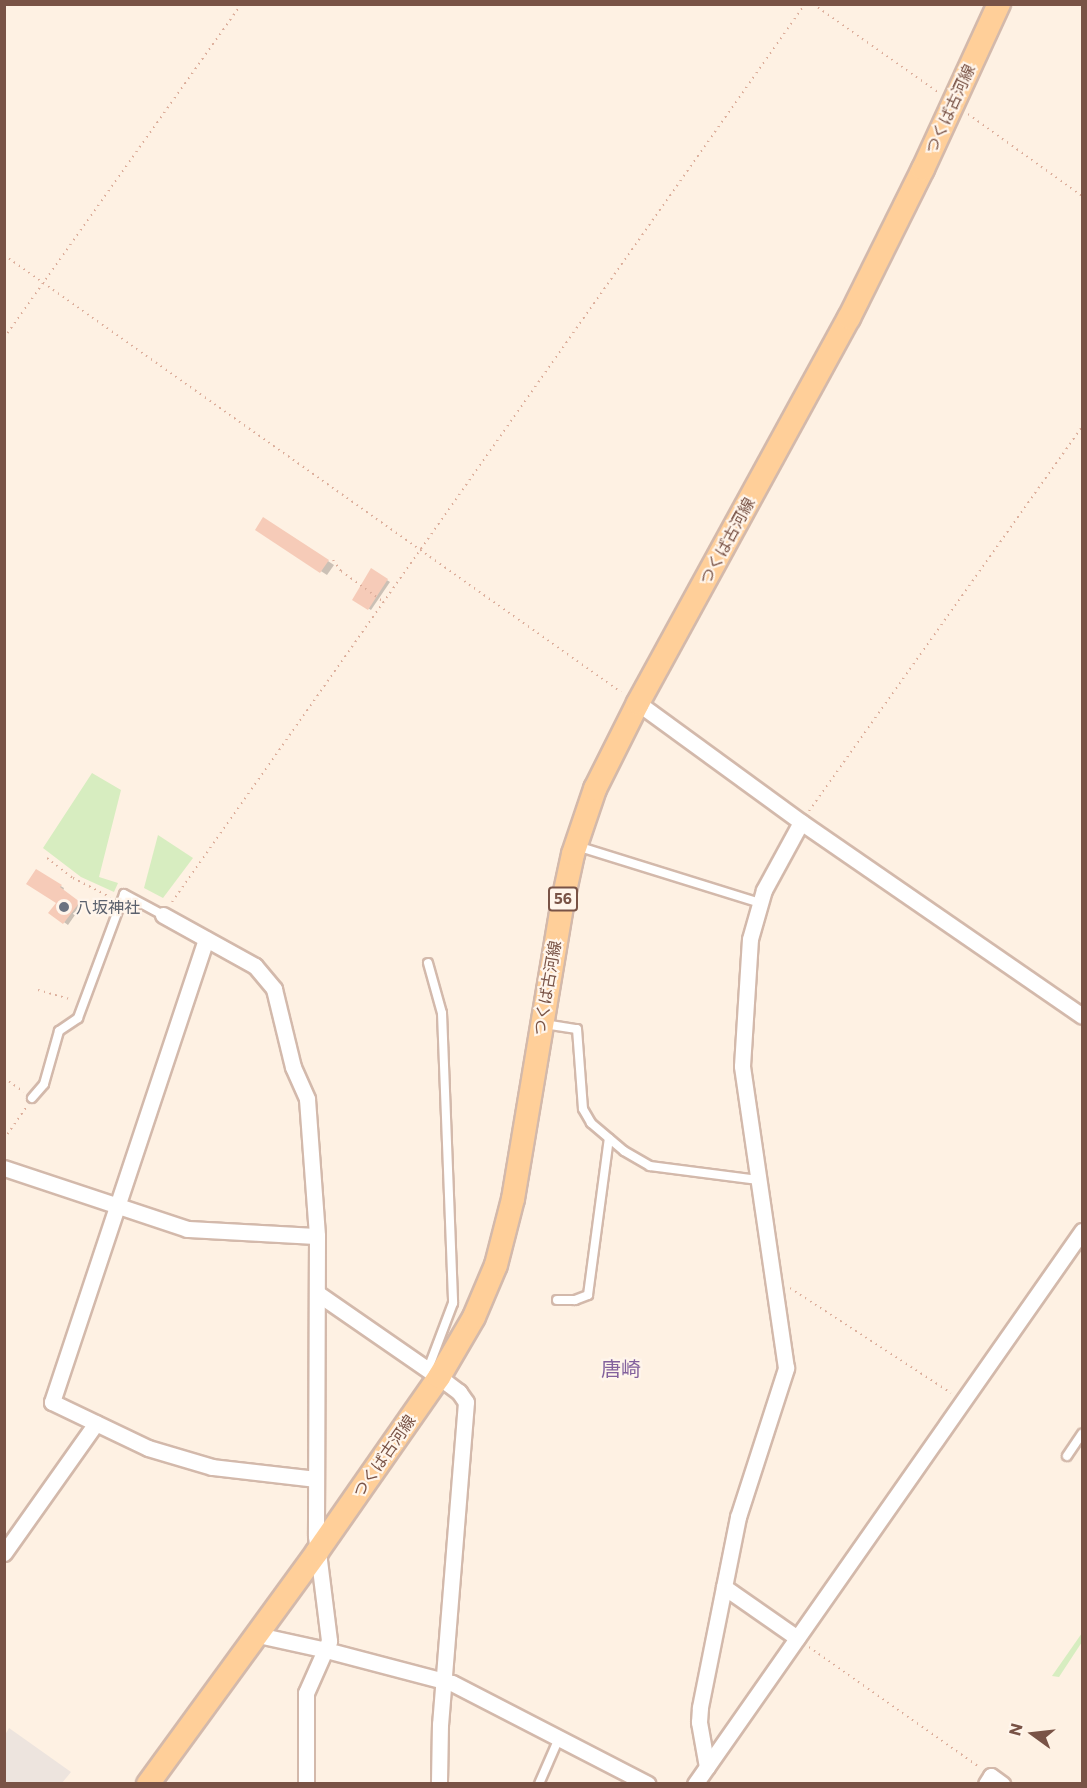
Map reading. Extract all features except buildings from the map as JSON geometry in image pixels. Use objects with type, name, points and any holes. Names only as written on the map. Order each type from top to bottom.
[{"type":"main road","name":"つくば古河線","points":[[148,1784],[317,1552],[478,1308],[502,1244],[513,1199],[540,1024],[562,904],[576,845],[595,789],[638,703],[849,318],[999,4]]},
{"type":"street","points":[[638,703],[801,822],[1083,1016]]},
{"type":"street","points":[[707,1767],[699,1722],[700,1707],[738,1517],[786,1368],[742,1066],[750,939],[764,890],[801,822]]},
{"type":"street","points":[[162,915],[255,966],[274,990],[293,1067],[307,1099],[316,1236],[317,1552],[329,1641],[306,1693],[306,1784]]},
{"type":"street","points":[[206,939],[52,1402],[148,1448],[212,1467],[315,1479]]},
{"type":"street","points":[[4,1168],[118,1208],[187,1229],[316,1236]]},
{"type":"street","points":[[695,1784],[1082,1232]]},
{"type":"street","points":[[317,1293],[434,1373],[459,1392],[466,1402],[444,1681],[439,1784]]},
{"type":"street","points":[[4,1553],[96,1423]]},
{"type":"street","points":[[724,1587],[797,1638]]},
{"type":"street","points":[[258,1635],[444,1681],[560,1737],[648,1784]]},
{"type":"lane","points":[[576,845],[760,903]]},
{"type":"lane","points":[[32,1098],[44,1084],[58,1031],[78,1018],[124,894],[162,915]]},
{"type":"lane","points":[[428,963],[442,1013],[453,1303],[434,1373]]},
{"type":"lane","points":[[540,1024],[577,1029],[583,1109],[591,1123],[624,1151],[650,1166],[758,1180]]},
{"type":"lane","points":[[557,1300],[574,1300],[588,1295],[609,1138]]},
{"type":"lane","points":[[1067,1456],[1083,1434]]},
{"type":"lane","points":[[539,1784],[560,1737]]},
{"type":"path","points":[[4,339],[241,4]]},
{"type":"path","points":[[162,915],[385,603],[805,4]]},
{"type":"path","points":[[813,4],[1083,196]]},
{"type":"path","points":[[4,255],[638,703]]},
{"type":"path","points":[[801,822],[1083,427]]},
{"type":"path","points":[[333,560],[341,571],[385,603]]},
{"type":"path","points":[[47,858],[93,890],[121,901]]},
{"type":"path","points":[[38,990],[84,1003]]},
{"type":"path","points":[[4,1078],[32,1098],[4,1139]]},
{"type":"path","points":[[774,1278],[963,1402]]},
{"type":"path","points":[[797,1638],[993,1781]]},
{"type":"shaded area","points":[[9,1728],[71,1772],[62,1783],[5,1783],[5,1735]]},
{"type":"green space","points":[[92,773],[121,790],[99,877],[118,883],[114,892],[81,877],[43,848]]},
{"type":"green space","points":[[158,835],[193,858],[163,898],[144,888]]},
{"type":"green space","points":[[1082,1633],[1082,1642],[1059,1677],[1052,1676]]},
{"type":"place","name":"八坂神社","points":[[64,907]]},
{"type":"district","name":"唐崎","points":[[621,1368]]}]
